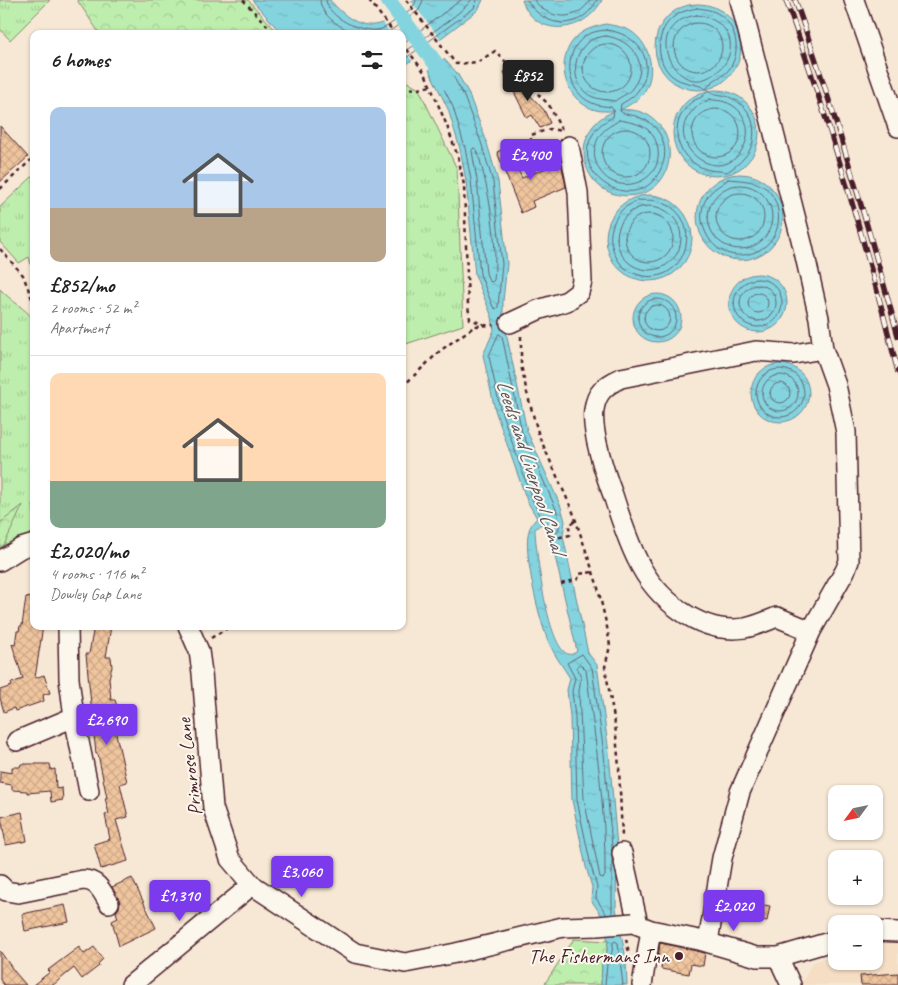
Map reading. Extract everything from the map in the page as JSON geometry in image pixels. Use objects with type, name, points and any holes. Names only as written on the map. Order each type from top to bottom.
[{"type":"street","points":[[708,942],[722,858],[740,792],[811,631],[849,561],[846,432],[836,385],[823,350],[819,318],[803,247],[740,0]]},
{"type":"street","points":[[854,0],[898,127]]},
{"type":"street","points":[[510,323],[538,310],[567,300],[579,292],[582,281],[578,192],[565,138]]},
{"type":"street","points":[[811,631],[778,617],[745,628],[722,628],[704,623],[681,612],[657,590],[637,560],[621,518],[603,466],[594,421],[594,409],[600,393],[608,384],[622,378],[756,351],[794,354],[823,350]]},
{"type":"street","points":[[0,561],[21,548],[30,545]]},
{"type":"street","points":[[68,630],[69,679],[74,718],[89,791]]},
{"type":"street","name":"Primrose Lane","points":[[190,630],[199,651],[213,808],[230,858],[252,885],[355,953],[405,963],[456,953],[563,926],[641,926],[757,956],[778,958]]},
{"type":"street","points":[[17,741],[74,718]]},
{"type":"street","points":[[622,853],[641,926],[642,985]]},
{"type":"street","points":[[0,885],[6,891],[18,893],[91,880],[95,882],[109,903]]},
{"type":"street","points":[[131,985],[252,885]]},
{"type":"street","points":[[883,931],[898,932]]},
{"type":"street","points":[[791,985],[778,958],[828,942]]},
{"type":"path","points":[[243,0],[271,30]]},
{"type":"path","points":[[370,0],[392,30]]},
{"type":"path","points":[[406,0],[456,64],[478,62],[495,51],[549,105],[565,138]]},
{"type":"path","points":[[406,48],[425,73],[458,157],[464,185],[470,319],[486,326],[475,326],[441,350],[406,383]]},
{"type":"path","points":[[406,88],[419,89],[430,86]]},
{"type":"path","points":[[530,158],[530,135],[550,128],[565,138]]},
{"type":"path","points":[[0,189],[30,161]]},
{"type":"path","points":[[0,249],[23,275],[30,293]]},
{"type":"path","points":[[510,323],[521,327],[521,365],[539,436],[576,520],[608,627],[610,646],[605,667],[615,724],[622,853]]},
{"type":"path","points":[[551,539],[570,535],[568,526],[576,520]]},
{"type":"path","points":[[561,584],[575,581],[578,579],[579,574],[593,572]]},
{"type":"path","points":[[199,651],[201,645],[225,630]]},
{"type":"shaded area","points":[[883,943],[898,944],[898,985],[801,985],[812,963],[828,956],[828,970],[883,970]]},
{"type":"green space","points":[[0,0],[50,0],[10,40],[0,29]]},
{"type":"green space","points":[[77,0],[248,0],[275,30],[97,30]]},
{"type":"green space","points":[[406,82],[419,89],[457,169],[463,325],[406,344]]},
{"type":"green space","points":[[30,179],[30,261],[29,257],[19,263],[0,242],[0,207]]},
{"type":"green space","points":[[0,289],[30,316],[30,535],[0,548]]},
{"type":"green space","points":[[23,505],[4,545],[0,548],[0,523]]},
{"type":"green space","points":[[574,939],[608,941],[607,951],[602,963],[601,985],[544,985]]},
{"type":"water","points":[[252,0],[330,0],[353,20],[367,25],[374,25],[382,23],[414,0],[483,0],[478,10],[406,65],[406,30],[278,30]]},
{"type":"water","points":[[522,0],[602,0],[584,20],[573,25],[560,27],[549,26],[538,21],[528,13]]},
{"type":"water","points":[[698,4],[715,7],[729,16],[738,30],[741,47],[738,64],[729,78],[715,87],[698,90],[681,87],[667,78],[658,64],[655,47],[658,30],[667,16],[681,7]]},
{"type":"water","points":[[606,24],[623,28],[639,38],[648,53],[650,62],[650,79],[642,95],[620,110],[640,112],[654,120],[664,132],[669,147],[668,163],[663,178],[652,189],[636,195],[617,195],[602,188],[591,177],[585,163],[584,148],[589,133],[599,120],[615,111],[595,110],[579,101],[571,92],[564,72],[564,61],[573,41],[584,31]]},
{"type":"water","points":[[444,59],[457,73],[468,92],[486,140],[498,181],[507,264],[503,318],[527,431],[561,507],[565,521],[563,536],[588,653],[597,665],[609,753],[617,847],[616,908],[626,959],[627,985],[601,985],[602,963],[607,951],[608,941],[602,916],[591,900],[592,887],[572,800],[570,717],[567,690],[570,678],[550,645],[538,607],[527,545],[529,530],[537,518],[527,501],[495,410],[483,355],[494,330],[492,317],[475,275],[466,181],[460,149],[448,109],[429,70]],"holes":[[[541,524],[550,535],[577,651],[567,654],[559,645],[546,606],[535,529]]]},
{"type":"water","points":[[716,90],[733,93],[747,102],[756,116],[759,133],[756,150],[747,164],[733,173],[716,176],[699,173],[685,164],[676,150],[673,133],[676,116],[685,102],[699,93]]},
{"type":"water","points":[[740,174],[757,177],[771,186],[780,200],[783,217],[780,234],[771,248],[757,257],[740,260],[723,257],[709,248],[700,234],[697,217],[700,200],[709,186],[723,177]]},
{"type":"water","points":[[649,195],[666,198],[680,207],[689,221],[692,238],[689,255],[680,269],[666,278],[649,281],[632,278],[618,269],[609,255],[606,238],[609,221],[618,207],[632,198]]},
{"type":"water","points":[[758,274],[769,276],[779,282],[785,292],[787,303],[785,314],[779,324],[769,330],[758,332],[747,330],[737,324],[731,314],[729,303],[731,292],[737,282],[747,276]]},
{"type":"water","points":[[657,294],[666,296],[674,301],[679,309],[681,318],[679,327],[674,335],[666,340],[657,342],[648,340],[640,335],[635,327],[633,318],[635,309],[640,301],[648,296]]},
{"type":"water","points":[[780,364],[791,366],[801,372],[807,382],[809,393],[807,404],[801,414],[791,420],[780,422],[769,420],[759,414],[753,404],[751,393],[753,382],[759,372],[769,366]]},
{"type":"pier","points":[[410,0],[442,41],[413,62],[406,53],[406,30],[388,30],[381,21]]},
{"type":"building","points":[[507,70],[544,110],[550,123],[540,128],[532,115],[527,118],[504,72]]},
{"type":"building","points":[[0,126],[28,157],[0,182]]},
{"type":"building","points":[[507,147],[522,178],[561,162],[566,187],[532,201],[534,207],[521,213],[497,152]]},
{"type":"building","points":[[26,597],[30,598],[30,630],[42,630],[35,678],[44,675],[50,693],[43,695],[44,701],[15,711],[14,708],[4,712],[0,690],[12,686],[11,683],[23,679],[12,644],[15,645],[17,631],[22,626]]},
{"type":"building","points":[[93,630],[110,630],[106,657],[111,657],[112,667],[109,678],[111,700],[115,700],[116,703],[119,724],[114,725],[127,782],[120,784],[128,817],[116,820],[128,861],[101,869],[94,844],[110,839],[105,815],[109,814],[98,754],[96,754],[86,654],[89,654]]},
{"type":"building","points":[[21,764],[50,764],[51,770],[55,769],[56,789],[62,788],[63,800],[51,802],[50,791],[27,793],[27,791],[12,790],[12,785],[0,783],[0,771],[12,773],[12,767],[20,767]]},
{"type":"building","points":[[22,812],[27,841],[6,845],[1,817]]},
{"type":"building","points":[[132,878],[156,928],[119,946],[112,921],[118,918],[116,912],[120,902],[112,887]]},
{"type":"building","points":[[726,901],[770,906],[767,921],[724,914]]},
{"type":"building","points":[[65,905],[69,922],[25,931],[22,914]]},
{"type":"building","points":[[660,943],[705,953],[703,966],[691,964],[689,974],[661,969],[662,960],[658,959]]},
{"type":"building","points":[[79,947],[84,954],[94,947],[103,959],[98,964],[99,966],[82,979],[74,968],[53,985],[33,985],[50,972],[48,970]]},
{"type":"building","points":[[0,951],[26,985],[4,985],[0,980]]},
{"type":"building","points":[[898,973],[898,985],[861,985],[860,976]]},
{"type":"waterway","name":"Leeds and Liverpool Canal","points":[[388,0],[436,64],[447,82]]},
{"type":"railway","points":[[786,0],[846,185],[898,372]]},
{"type":"railway","points":[[795,0],[824,83],[850,167],[898,336]]},
{"type":"place","name":"The Fishermans Inn","points":[[679,956]]}]
